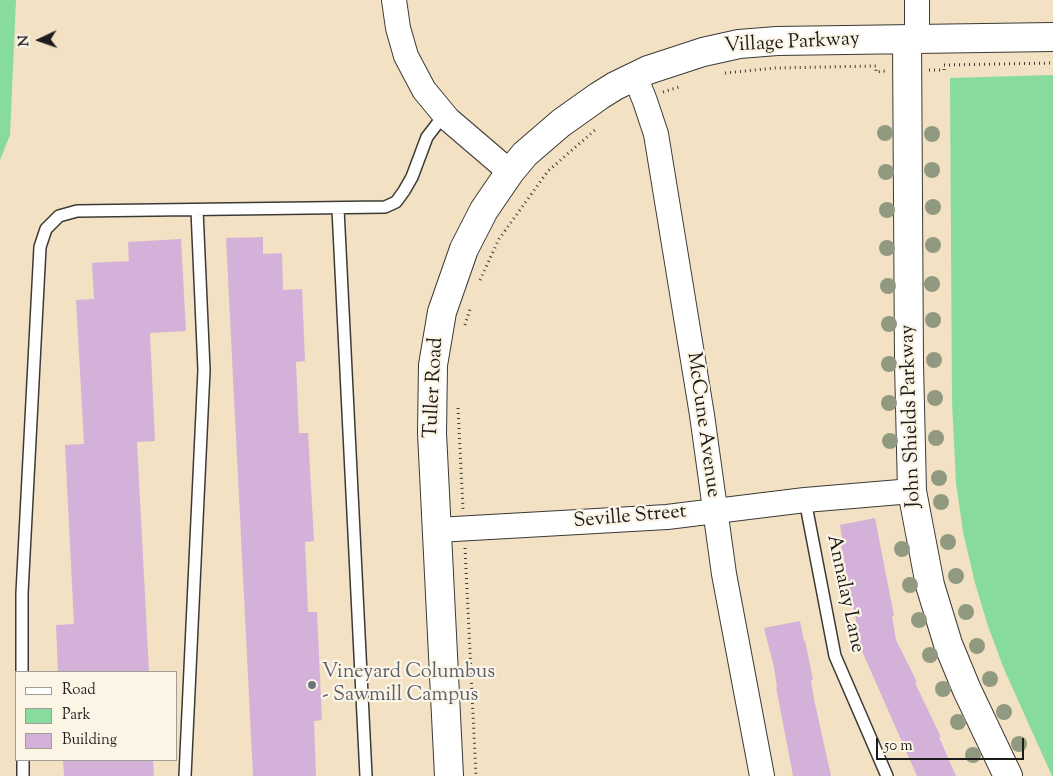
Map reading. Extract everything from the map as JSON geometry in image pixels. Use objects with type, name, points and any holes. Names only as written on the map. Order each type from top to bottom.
[{"type":"street","points":[[394,0],[398,28],[412,68],[424,90],[444,115],[510,172]]},
{"type":"street","points":[[912,39],[916,0]]},
{"type":"street","name":"Village Parkway","points":[[510,172],[526,154],[579,109],[615,86],[640,89],[683,57],[739,44],[777,41],[1053,37]]},
{"type":"street","name":"John Shields Parkway","points":[[912,39],[909,355],[912,491],[930,585],[948,644],[967,690],[1008,776]]},
{"type":"street","name":"McCune Avenue","points":[[640,89],[656,134],[702,416],[724,574],[762,776]]},
{"type":"street","name":"Tuller Road","points":[[449,776],[431,407],[432,365],[438,328],[447,295],[464,249],[484,210],[510,172]]},
{"type":"street","name":"Seville Street","points":[[437,530],[668,517],[805,500],[912,491]]},
{"type":"lane","points":[[22,671],[22,593],[40,247],[43,235],[54,220],[71,211],[385,208],[398,200],[412,177],[427,137],[444,115]]},
{"type":"lane","points":[[338,209],[366,776]]},
{"type":"lane","points":[[185,776],[204,370],[198,210]]},
{"type":"lane","name":"Annalay Lane","points":[[805,500],[835,656],[887,776]]},
{"type":"lane","points":[[23,761],[23,776]]},
{"type":"path","points":[[927,70],[944,70],[944,65],[1053,63]]},
{"type":"path","points":[[724,73],[775,68],[872,66]]},
{"type":"path","points":[[640,89],[680,86]]},
{"type":"path","points":[[479,283],[499,239],[548,171],[574,146],[601,125]]},
{"type":"path","points":[[464,331],[470,307]]},
{"type":"path","points":[[458,400],[476,776]]},
{"type":"green space","points":[[0,0],[16,0],[10,135],[0,160]]},
{"type":"green space","points":[[1053,75],[1052,776],[1004,669],[988,626],[975,583],[963,532],[956,483],[952,402],[950,78]]},
{"type":"building","points":[[263,237],[263,254],[282,253],[283,290],[302,289],[305,361],[296,362],[299,433],[308,433],[314,541],[305,542],[308,612],[317,612],[322,720],[314,721],[316,776],[253,776],[226,238]]},
{"type":"building","points":[[181,239],[186,331],[150,333],[155,441],[137,442],[149,671],[58,671],[56,625],[74,624],[65,445],[84,444],[76,300],[94,299],[92,263],[129,261],[128,242]]},
{"type":"building","points":[[875,518],[894,616],[892,616],[896,640],[917,682],[915,683],[941,737],[939,737],[956,776],[917,776],[862,651],[841,545],[843,544],[840,525]]},
{"type":"building","points":[[800,621],[813,680],[811,680],[814,699],[831,776],[793,776],[774,667],[764,628]]},
{"type":"building","points":[[63,761],[153,761],[154,776],[64,776]]},
{"type":"place","name":"Vineyard Columbus - Sawmill Campus","points":[[312,685]]}]
